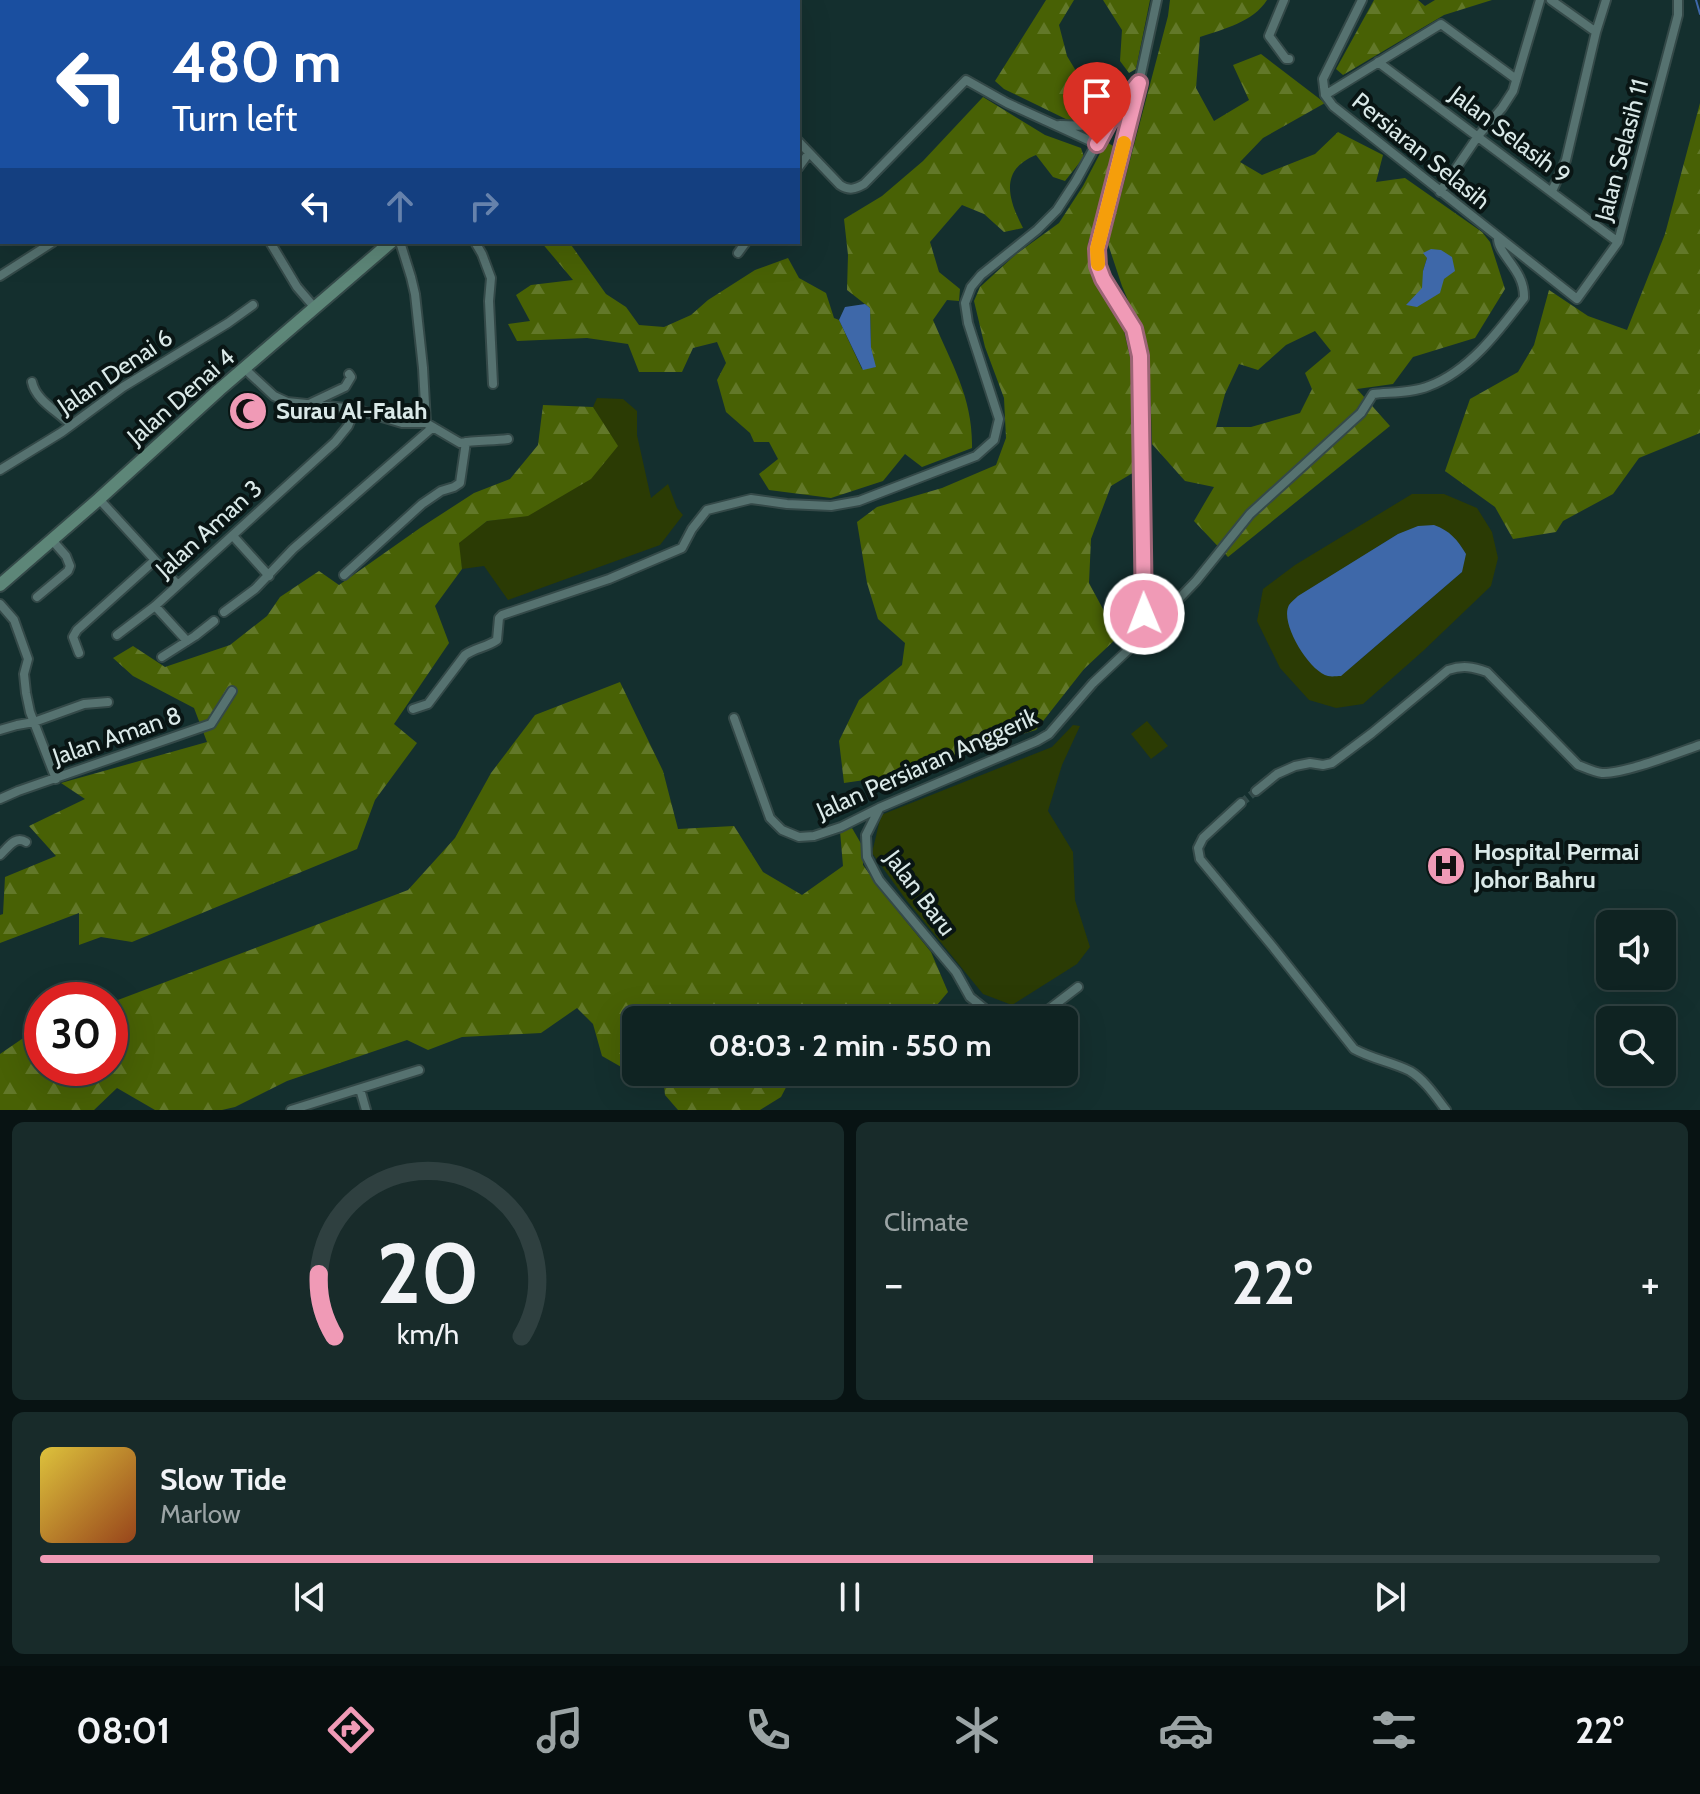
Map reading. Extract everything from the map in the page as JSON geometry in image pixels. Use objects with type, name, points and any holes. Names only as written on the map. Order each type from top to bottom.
[{"type":"street","points":[[1144,635],[1140,356],[1134,329],[1103,279],[1097,249],[1157,0]]},
{"type":"street","points":[[1284,0],[1269,36],[1289,59]]},
{"type":"street","name":"Persiaran Selasih","points":[[1362,0],[1323,79],[1325,95],[1333,106],[1577,299]]},
{"type":"street","points":[[1440,192],[1513,91],[1540,0]]},
{"type":"street","points":[[1551,0],[1596,32]]},
{"type":"street","points":[[1552,191],[1566,160],[1606,0]]},
{"type":"street","name":"Jalan Selasih 11","points":[[1577,299],[1618,242],[1678,15],[1678,0]]},
{"type":"street","points":[[1325,95],[1441,24],[1516,79]]},
{"type":"street","name":"Jalan Selasih 9","points":[[1378,62],[1618,242]]},
{"type":"street","points":[[800,143],[840,185],[855,189],[864,184],[966,80],[1007,103],[1097,144]]},
{"type":"street","points":[[413,709],[428,704],[465,655],[497,640],[502,615],[609,579],[682,548],[707,510],[751,499],[831,506],[859,501],[976,456],[994,440],[999,419],[968,323],[965,303],[971,287],[1057,210],[1110,120],[1139,83]]},
{"type":"street","points":[[1055,125],[1094,126],[1110,120]]},
{"type":"street","points":[[800,165],[809,153]]},
{"type":"street","name":"Jalan Persiaran Anggerik","points":[[734,718],[770,818],[782,830],[799,837],[814,836],[841,827],[1049,734],[1093,683],[1196,581],[1250,514],[1361,413],[1373,394],[1427,387],[1450,376],[1501,330],[1524,298],[1524,291],[1523,282],[1498,245],[1498,237]]},
{"type":"street","points":[[0,276],[50,244]]},
{"type":"street","points":[[271,244],[297,287],[315,308]]},
{"type":"street","name":"Jalan Denai 4","points":[[0,585],[389,244]]},
{"type":"street","points":[[401,244],[415,294],[429,425]]},
{"type":"street","points":[[476,244],[491,278],[489,301],[493,384]]},
{"type":"street","points":[[738,253],[745,244]]},
{"type":"street","name":"Jalan Denai 6","points":[[0,470],[253,305]]},
{"type":"street","points":[[245,369],[274,396],[287,402],[355,409],[402,423],[429,425],[455,442],[508,439]]},
{"type":"street","points":[[308,405],[345,387],[351,377],[349,374]]},
{"type":"street","points":[[32,382],[38,397],[71,425]]},
{"type":"street","name":"Jalan Aman 3","points":[[117,635],[155,606],[325,450],[346,429],[355,409]]},
{"type":"street","points":[[224,612],[255,589],[293,549],[369,483],[429,425]]},
{"type":"street","points":[[344,575],[422,504],[460,483],[466,442]]},
{"type":"street","points":[[99,499],[177,584]]},
{"type":"street","points":[[233,536],[269,576]]},
{"type":"street","points":[[37,597],[70,566],[66,556],[52,540]]},
{"type":"street","points":[[79,653],[73,637],[77,630],[155,560]]},
{"type":"street","points":[[0,604],[14,620],[28,659],[24,674],[26,693],[56,779]]},
{"type":"street","points":[[155,606],[187,641]]},
{"type":"street","points":[[162,657],[214,621]]},
{"type":"street","points":[[1256,791],[1277,774],[1295,766],[1332,763],[1448,670],[1461,666],[1487,672],[1578,765],[1593,771],[1621,771],[1700,745]]},
{"type":"street","name":"Jalan Aman 8","points":[[0,799],[211,724],[232,691]]},
{"type":"street","points":[[0,730],[34,722],[84,704],[108,702]]},
{"type":"street","points":[[1241,803],[1203,838],[1198,848],[1200,859],[1354,1049],[1412,1072],[1427,1085],[1446,1110]]},
{"type":"street","name":"Jalan Baru","points":[[879,808],[866,835],[867,857],[879,880],[956,972],[970,997],[981,1006]]},
{"type":"street","points":[[0,855],[17,839],[26,842]]},
{"type":"street","points":[[1053,1006],[1078,987]]},
{"type":"street","points":[[291,1110],[419,1070]]},
{"type":"street","points":[[360,1089],[366,1110]]},
{"type":"green space","points":[[1046,0],[1074,0],[1059,25],[1067,56],[1094,101],[1085,114],[1072,122],[1004,89],[995,81]]},
{"type":"green space","points":[[1103,0],[1150,0],[1136,69],[1129,73],[1120,61],[1122,30]]},
{"type":"green space","points":[[1170,0],[1267,0],[1246,19],[1200,37],[1196,88],[1214,121],[1249,100],[1233,65],[1261,54],[1325,103],[1263,138],[1240,162],[1262,175],[1315,154],[1338,132],[1383,155],[1376,182],[1405,178],[1482,232],[1490,242],[1505,289],[1475,338],[1413,357],[1393,384],[1357,389],[1390,426],[1228,557],[1194,521],[1214,487],[1185,481],[1152,444],[1149,350],[1108,244]],"holes":[[[1424,254],[1443,279],[1407,304],[1423,289],[1427,258]],[[1315,331],[1331,351],[1305,373],[1312,389],[1300,413],[1251,427],[1216,427],[1225,394],[1239,364],[1258,370],[1286,345]]]},
{"type":"green space","points":[[1374,0],[1418,0],[1425,6],[1435,0],[1492,0],[1444,15],[1343,75],[1336,69]]},
{"type":"green space","points":[[983,97],[1045,135],[1081,148],[1084,157],[1065,181],[1053,177],[1036,155],[1016,169],[1010,186],[1011,196],[1023,228],[1004,232],[984,214],[962,205],[930,242],[939,272],[960,289],[959,301],[947,300],[933,320],[965,397],[972,448],[922,467],[905,454],[883,481],[831,498],[769,490],[759,474],[778,459],[769,442],[754,442],[750,433],[726,412],[717,380],[726,363],[717,342],[693,348],[682,372],[639,372],[628,344],[587,338],[517,341],[508,324],[530,321],[516,295],[531,285],[573,280],[543,244],[570,244],[606,294],[626,307],[639,325],[664,327],[691,315],[708,300],[755,270],[788,258],[799,278],[826,293],[834,318],[839,320],[862,369],[875,367],[870,308],[847,290],[848,255],[844,219],[882,196],[923,161]]},
{"type":"green space","points":[[1700,103],[1700,433],[1639,458],[1613,494],[1563,521],[1556,532],[1513,539],[1495,507],[1445,471],[1470,399],[1518,372],[1534,345],[1549,290],[1588,316],[1627,330],[1665,234]]},
{"type":"green space","points":[[1106,142],[1117,148],[1088,243],[1092,278],[1123,327],[1134,374],[1136,471],[1111,486],[1091,539],[1089,583],[1118,637],[1084,669],[1036,730],[981,746],[913,773],[844,783],[839,741],[859,700],[902,665],[905,643],[878,619],[867,583],[857,522],[877,507],[942,488],[996,465],[1006,438],[1004,398],[985,347],[974,301],[980,287],[1015,255],[1059,223]]},
{"type":"green space","points":[[597,398],[623,399],[637,411],[637,435],[651,498],[668,484],[683,515],[660,545],[508,600],[484,566],[462,569],[458,543],[487,521],[528,515],[617,446],[593,407]]},
{"type":"green space","points":[[543,405],[593,407],[618,446],[591,479],[528,516],[487,521],[459,543],[462,569],[435,606],[449,643],[394,724],[417,743],[375,800],[357,849],[132,942],[101,937],[79,945],[79,913],[0,943],[5,877],[56,856],[29,826],[85,799],[61,783],[207,742],[194,708],[133,676],[113,658],[133,646],[165,667],[230,645],[267,616],[280,597],[319,571],[339,585],[474,493],[510,479],[538,445]]},
{"type":"green space","points":[[1412,494],[1444,494],[1477,508],[1492,532],[1498,558],[1491,586],[1423,651],[1363,704],[1336,708],[1309,700],[1280,668],[1257,621],[1263,589],[1295,565]],"holes":[[[1398,534],[1462,572],[1354,665],[1289,605]]]},
{"type":"green space","points":[[620,682],[663,771],[678,829],[734,826],[763,872],[802,895],[843,866],[840,831],[852,828],[863,847],[863,865],[931,952],[948,992],[936,1006],[622,1006],[622,1067],[602,1056],[593,1024],[577,1008],[541,1033],[462,1037],[428,1050],[407,1040],[287,1081],[235,1107],[222,1110],[155,1110],[117,1088],[94,1110],[0,1110],[0,1054],[24,1038],[24,1086],[128,1086],[128,996],[408,890],[455,838],[491,773],[535,715]]},
{"type":"green space","points":[[1147,721],[1168,746],[1151,759],[1131,734]]},
{"type":"green space","points":[[1073,725],[1080,726],[1062,765],[1048,811],[1073,852],[1075,900],[1090,947],[1077,964],[1012,1005],[983,994],[872,853],[881,815],[1052,747]]},
{"type":"green space","points":[[664,1086],[787,1086],[781,1097],[760,1110],[678,1110],[665,1095]]},
{"type":"water","points":[[1431,249],[1441,250],[1452,257],[1455,271],[1444,279],[1440,293],[1417,307],[1406,305],[1422,288],[1427,258],[1423,253]]},
{"type":"water","points":[[865,304],[870,308],[871,348],[876,367],[863,370],[839,320],[845,307]]},
{"type":"water","points":[[1434,525],[1453,536],[1466,554],[1462,572],[1341,676],[1321,673],[1305,657],[1292,634],[1287,613],[1290,604],[1398,534],[1418,526]]},
{"type":"waterway","points":[[1696,0],[1700,14]]},
{"type":"tunnel","points":[[1241,803],[1256,791]]},
{"type":"slow traffic","points":[[1098,264],[1097,249],[1124,143]]},
{"type":"place","name":"Surau Al-Falah","points":[[248,411]]},
{"type":"place","name":"Hospital Permai Johor Bahru","points":[[1446,866]]},
{"type":"route","points":[[1097,144],[1113,114],[1139,83],[1097,249],[1103,279],[1134,329],[1140,356],[1144,614]]}]
